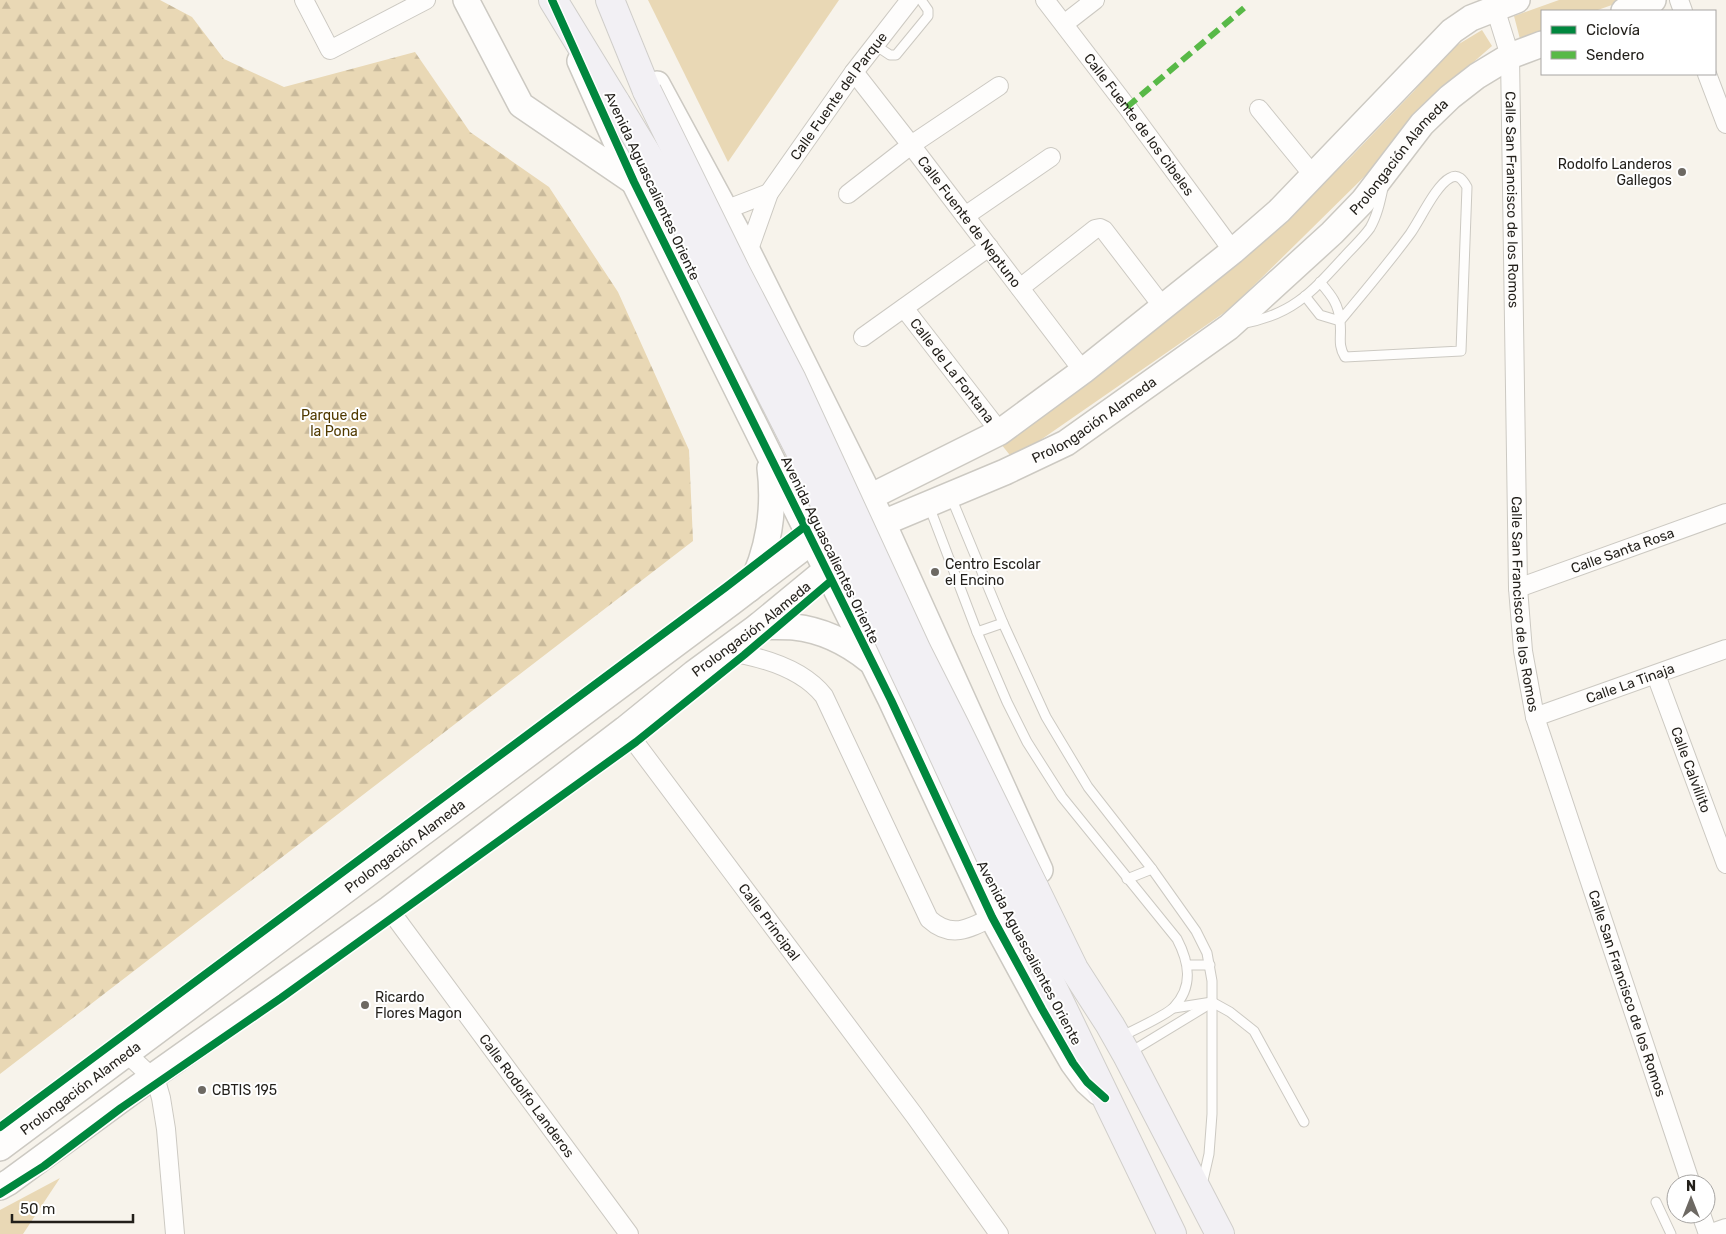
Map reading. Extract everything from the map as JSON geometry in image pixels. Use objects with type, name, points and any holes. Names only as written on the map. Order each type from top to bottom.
[{"type":"main road","points":[[466,0],[521,105],[634,182]]},
{"type":"main road","name":"Avenida Aguascalientes Oriente","points":[[552,0],[634,182],[895,709],[1012,900],[1074,969],[1118,1039]]},
{"type":"main road","name":"Avenida Aguascalientes Oriente","points":[[552,0],[662,179],[796,444],[1105,1098],[1172,1234]]},
{"type":"main road","name":"Avenida Aguascalientes Oriente","points":[[611,0],[647,91],[736,272],[792,380],[917,652],[956,726],[1012,900]]},
{"type":"main road","name":"Avenida Aguascalientes Oriente","points":[[611,0],[748,252],[883,523],[1118,1039],[1220,1234]]},
{"type":"main road","points":[[1627,10],[1653,0]]},
{"type":"main road","name":"Prolongación Alameda","points":[[0,1148],[870,497],[1000,432],[1083,371],[1233,251],[1279,211],[1452,30],[1470,18],[1502,3]]},
{"type":"main road","name":"Prolongación Alameda","points":[[0,1187],[10,1182],[152,1077],[389,909],[626,729],[723,651],[828,574],[883,523],[1005,472],[1066,443],[1229,327],[1332,233],[1363,201],[1422,124],[1450,97],[1477,76],[1510,56],[1541,44]]},
{"type":"main road","points":[[749,589],[760,564],[768,533],[773,463],[790,472],[820,469],[832,459],[840,436]]},
{"type":"main road","points":[[828,574],[857,554],[878,551],[897,556]]},
{"type":"main road","points":[[758,626],[795,628],[823,634],[849,646],[872,662]]},
{"type":"street","points":[[304,0],[330,50],[426,0]]},
{"type":"street","name":"Calle Fuente del Parque","points":[[748,252],[769,193],[854,72],[910,0]]},
{"type":"street","name":"Calle Fuente de los Cibeles","points":[[1045,0],[1233,251]]},
{"type":"street","points":[[1064,24],[1095,0]]},
{"type":"street","name":"Calle San Francisco de los Romos","points":[[1502,3],[1510,56],[1518,588],[1523,651],[1535,717],[1688,1174]]},
{"type":"street","name":"Calle Fuente de Neptuno","points":[[854,72],[912,145],[1083,371]]},
{"type":"street","points":[[1707,75],[1726,124]]},
{"type":"street","points":[[848,194],[912,145],[999,86]]},
{"type":"street","points":[[1259,109],[1313,175]]},
{"type":"street","points":[[965,216],[1051,157]]},
{"type":"street","points":[[725,210],[769,193]]},
{"type":"street","points":[[1020,288],[1095,228],[1100,228],[1104,230],[1163,307]]},
{"type":"street","points":[[863,337],[989,247]]},
{"type":"street","name":"Calle de La Fontana","points":[[904,308],[1000,432]]},
{"type":"street","name":"Calle Santa Rosa","points":[[1518,588],[1726,513]]},
{"type":"street","name":"Calle La Tinaja","points":[[1535,717],[1726,649]]},
{"type":"street","points":[[723,651],[776,664],[809,681],[824,696],[929,919],[942,928],[958,931],[972,927],[1012,900]]},
{"type":"street","name":"Calle Calvillito","points":[[1656,675],[1726,864]]},
{"type":"street","name":"Calle Principal","points":[[626,729],[914,1115],[999,1234]]},
{"type":"street","name":"Calle Rodolfo Landeros","points":[[389,909],[629,1234]]},
{"type":"street","points":[[126,1053],[157,1084],[164,1112],[175,1234]]},
{"type":"street","points":[[1709,1234],[1726,1228]]},
{"type":"lane","points":[[875,45],[890,55],[896,55],[928,16],[928,10],[921,0]]},
{"type":"lane","points":[[1229,327],[1256,322],[1284,311],[1320,282],[1369,229],[1377,213],[1386,173]]},
{"type":"lane","points":[[1320,282],[1335,299],[1340,321],[1340,349],[1345,357],[1462,351],[1467,187],[1463,180],[1457,176],[1452,176],[1444,182],[1411,233],[1340,321]]},
{"type":"lane","points":[[1305,296],[1320,315],[1340,321]]},
{"type":"lane","points":[[940,499],[1003,623],[1046,717],[1088,787],[1152,869],[1202,942],[1210,965],[1212,1002],[1212,1114],[1209,1154],[1200,1195]]},
{"type":"lane","points":[[940,499],[977,632],[1007,702],[1027,742],[1062,797],[1176,939],[1185,954],[1188,965],[1185,992],[1174,1008]]},
{"type":"lane","points":[[977,632],[1003,623]]},
{"type":"lane","points":[[1127,878],[1152,869]]},
{"type":"lane","points":[[1188,965],[1210,965]]},
{"type":"lane","points":[[1118,1039],[1212,1002]]},
{"type":"lane","points":[[1118,1039],[1174,1008],[1212,1002],[1230,1012],[1254,1032],[1304,1122]]},
{"type":"lane","points":[[1656,1202],[1671,1234]]},
{"type":"green space","name":"Parque de la Pona","points":[[0,0],[160,0],[192,17],[224,59],[284,87],[415,52],[470,132],[549,187],[618,292],[689,450],[693,541],[0,1074]]},
{"type":"green space","points":[[648,0],[839,0],[728,162]]},
{"type":"green space","points":[[1559,0],[1626,0],[1598,10],[1541,10],[1541,31],[1520,39],[1514,16]]},
{"type":"green space","points":[[1482,30],[1492,46],[1438,93],[1371,170],[1231,308],[1013,459],[997,439],[1233,263],[1348,160],[1414,91],[1449,50]]},
{"type":"green space","points":[[60,1178],[23,1234],[0,1234],[0,1210]]},
{"type":"marked path","points":[[1127,107],[1244,8]]},
{"type":"cycle path","points":[[552,0],[634,182],[891,700],[992,917],[1073,1063],[1087,1082],[1105,1098]]},
{"type":"cycle path","points":[[0,1127],[804,527]]},
{"type":"cycle path","points":[[0,1194],[44,1166],[121,1108],[281,998],[636,742],[744,655],[831,581]]},
{"type":"place","name":"Rodolfo Landeros Gallegos","points":[[1682,172]]},
{"type":"place","name":"Centro Escolar el Encino","points":[[935,572]]},
{"type":"place","name":"Ricardo Flores Magon","points":[[365,1005]]},
{"type":"place","name":"CBTIS 195","points":[[202,1090]]}]
